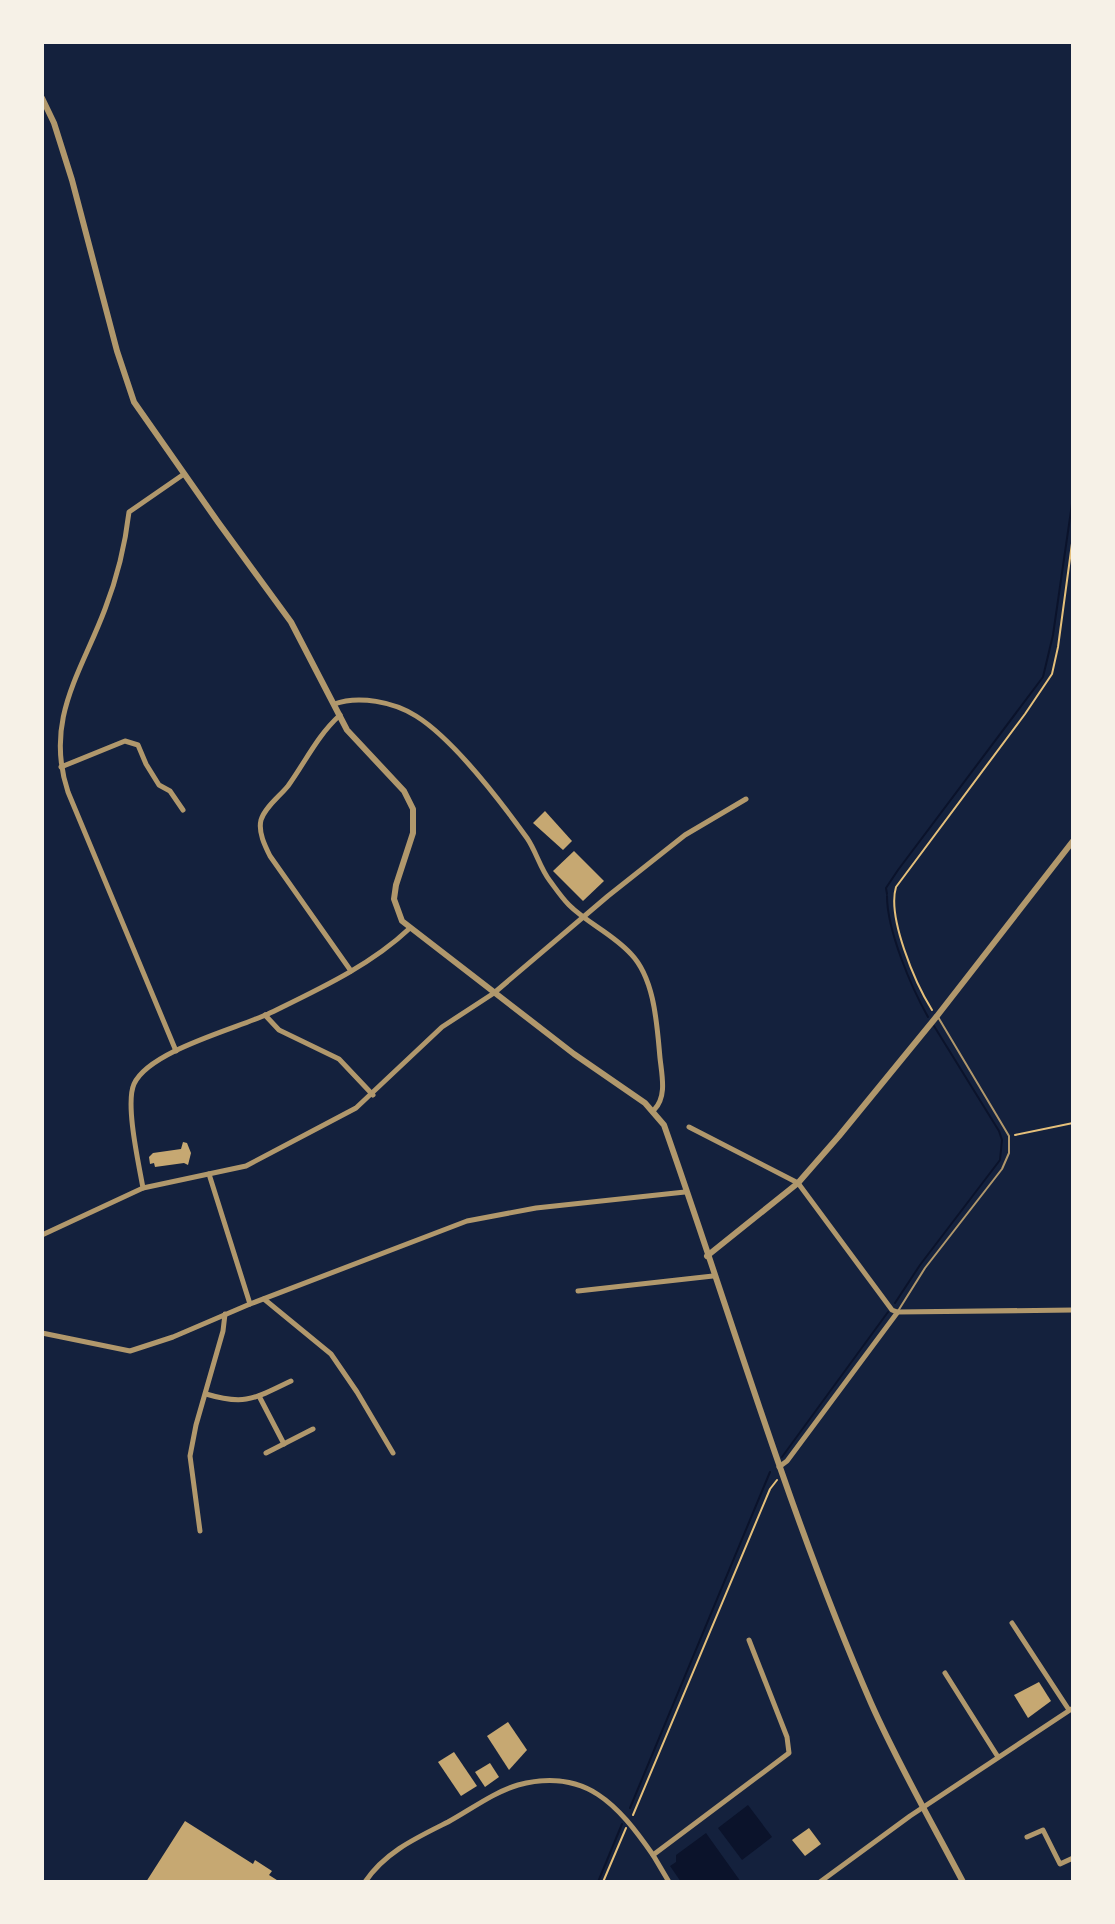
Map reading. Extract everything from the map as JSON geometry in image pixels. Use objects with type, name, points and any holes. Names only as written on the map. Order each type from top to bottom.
[{"type":"street","points":[[42,98],[54,123],[72,180],[126,383],[141,415],[291,622],[347,730],[404,791],[413,809],[413,833],[396,885],[396,910],[410,928],[654,1110],[664,1125],[779,1467],[871,1701],[963,1882]]},
{"type":"street","points":[[176,1051],[68,792],[61,767],[61,726],[67,698],[105,610],[118,569],[129,512],[184,474]]},
{"type":"street","points":[[334,704],[347,699],[360,699],[386,704],[416,716],[440,737],[508,812],[528,840],[547,878],[569,905],[634,956],[650,989],[662,1080],[660,1104],[654,1110]]},
{"type":"street","points":[[340,715],[324,729],[288,785],[263,815],[260,824],[270,856],[351,971]]},
{"type":"street","points":[[61,767],[125,741],[132,741],[138,745],[159,785],[170,791],[183,810]]},
{"type":"street","points":[[42,1235],[143,1188],[246,1166],[356,1108],[373,1095],[420,1046],[463,1012],[494,993],[685,835],[746,799]]},
{"type":"street","points":[[707,1256],[798,1183],[937,1016],[1073,841]]},
{"type":"street","points":[[143,1188],[131,1093],[142,1073],[176,1051],[265,1015],[351,971],[384,951],[410,928]]},
{"type":"street","points":[[265,1015],[279,1030],[339,1059],[373,1095]]},
{"type":"street","points":[[689,1127],[798,1183],[889,1307],[897,1312],[1073,1310]]},
{"type":"street","points":[[209,1174],[250,1304]]},
{"type":"street","points":[[42,1333],[130,1351],[173,1337],[250,1304],[467,1221],[536,1208],[685,1192]]},
{"type":"street","points":[[578,1291],[713,1276]]},
{"type":"street","points":[[264,1299],[331,1354],[393,1453]]},
{"type":"street","points":[[779,1467],[897,1312]]},
{"type":"street","points":[[200,1531],[190,1456],[225,1314]]},
{"type":"street","points":[[206,1394],[236,1401],[259,1396],[291,1381]]},
{"type":"street","points":[[259,1396],[284,1444]]},
{"type":"street","points":[[266,1453],[313,1429]]},
{"type":"street","points":[[822,1881],[924,1807],[1071,1709],[1012,1623]]},
{"type":"street","points":[[653,1855],[789,1753],[787,1737],[749,1640]]},
{"type":"street","points":[[945,1673],[998,1757]]},
{"type":"street","points":[[365,1882],[386,1857],[516,1786],[544,1781],[566,1782],[603,1796],[630,1822],[669,1882]]},
{"type":"street","points":[[1027,1837],[1043,1830],[1060,1864],[1073,1858]]},
{"type":"lane","points":[[897,1312],[925,1268],[1002,1169],[1009,1153],[1009,1136],[937,1016]]},
{"type":"path","points":[[937,1016],[926,1002],[917,980],[896,920],[893,895],[900,880],[1052,674],[1073,536]]},
{"type":"path","points":[[1009,1136],[1073,1123]]},
{"type":"path","points":[[603,1882],[765,1500],[777,1480]]},
{"type":"water","points":[[748,1805],[772,1837],[742,1860],[718,1828]]},
{"type":"water","points":[[706,1833],[741,1882],[681,1882],[670,1866],[676,1862],[676,1855]]},
{"type":"building","points":[[545,811],[572,841],[563,850],[533,823]]},
{"type":"building","points":[[574,851],[604,881],[583,901],[553,871]]},
{"type":"building","points":[[183,1142],[187,1143],[191,1153],[188,1165],[155,1167],[154,1163],[150,1164],[149,1157],[153,1153],[181,1149]]},
{"type":"building","points":[[1039,1682],[1051,1701],[1028,1718],[1014,1695]]},
{"type":"building","points":[[508,1722],[527,1750],[509,1770],[487,1736]]},
{"type":"building","points":[[454,1752],[477,1786],[461,1796],[438,1762]]},
{"type":"building","points":[[490,1763],[499,1777],[485,1787],[475,1772]]},
{"type":"building","points":[[185,1821],[253,1864],[255,1860],[272,1871],[269,1875],[280,1882],[146,1882]]},
{"type":"building","points":[[809,1828],[821,1844],[805,1856],[792,1840]]},
{"type":"waterway","points":[[887,894],[886,888],[898,870],[1043,677],[1053,635],[1073,497]]},
{"type":"waterway","points":[[887,896],[891,925],[901,958],[928,1017]]},
{"type":"waterway","points":[[895,1303],[1000,1160],[1002,1140],[999,1131],[934,1026]]},
{"type":"waterway","points":[[782,1457],[888,1312]]},
{"type":"waterway","points":[[630,1808],[770,1472]]},
{"type":"waterway","points":[[598,1882],[622,1824]]}]
